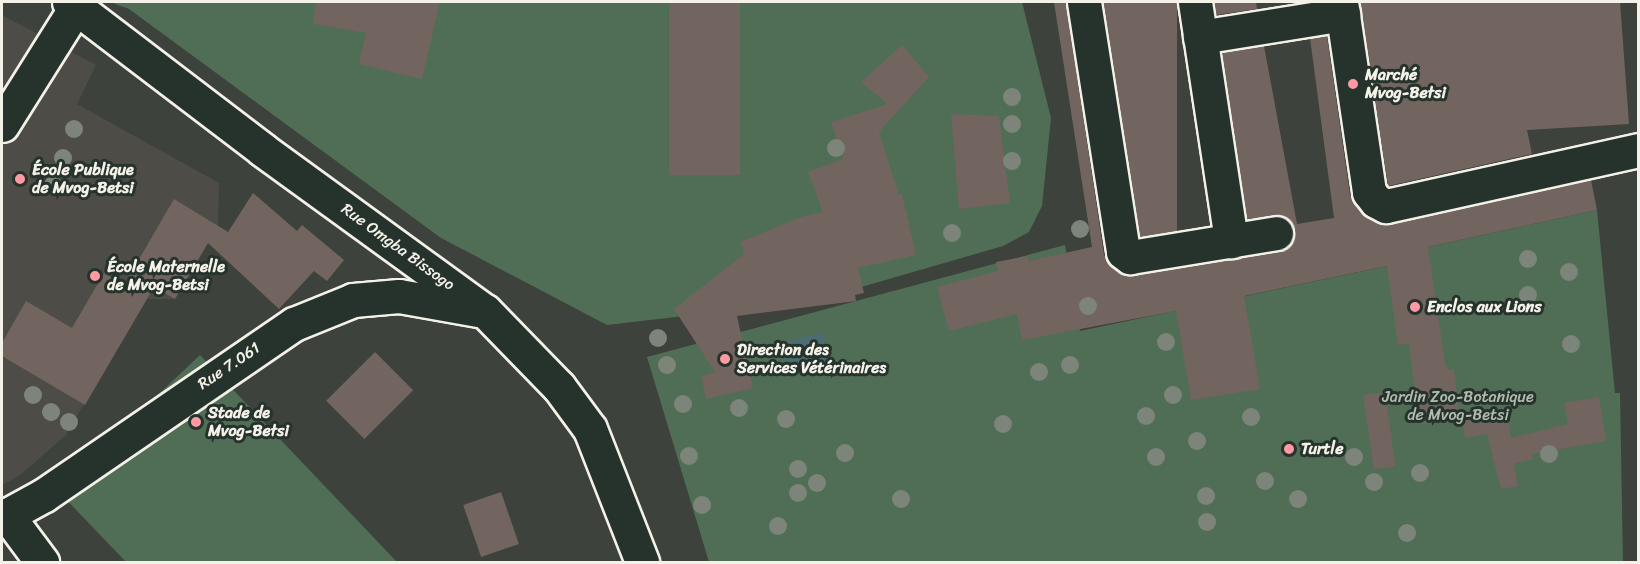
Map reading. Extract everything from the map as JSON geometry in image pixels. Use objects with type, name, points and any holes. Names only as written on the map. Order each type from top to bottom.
[{"type":"street","points":[[1084,2],[1123,252],[1130,257],[1276,232]]},
{"type":"street","points":[[1194,2],[1231,241]]},
{"type":"street","points":[[2,125],[73,4]]},
{"type":"street","name":"Rue Omgba Bissogo","points":[[73,4],[263,150],[485,311],[560,387],[590,429],[642,562]]},
{"type":"street","points":[[1200,37],[1342,8],[1369,192],[1376,201],[1386,206],[1638,150]]},
{"type":"street","name":"Rue 7.061","points":[[4,516],[44,495],[294,324],[354,300],[399,296],[485,311]]},
{"type":"street","points":[[4,516],[42,562]]},
{"type":"shaded area","name":"École Maternelle de Mvog-Betsi","points":[[2,15],[96,65],[77,104],[219,183],[218,226],[175,299],[147,299],[65,436],[19,476],[2,485]]},
{"type":"green space","points":[[110,2],[1022,2],[1051,118],[1042,206],[1029,232],[1003,246],[813,301],[607,325],[441,238],[129,9]]},
{"type":"green space","name":"Jardin Zoo-Botanique de Mvog-Betsi","points":[[1597,210],[1615,393],[1620,393],[1623,562],[709,562],[647,357],[1065,245],[1080,331],[1392,265],[1392,255]]},
{"type":"green space","name":"Stade de Mvog-Betsi","points":[[200,355],[397,562],[126,562],[57,490]]},
{"type":"water","points":[[822,332],[830,361],[788,372],[780,343]]},
{"type":"building","points":[[316,2],[440,2],[422,79],[359,64],[366,33],[313,24]]},
{"type":"building","points":[[669,2],[740,2],[740,175],[669,175]]},
{"type":"building","points":[[1054,2],[1066,2],[1104,255],[1120,273],[1133,276],[1279,252],[1293,240],[1294,229],[1283,216],[1247,219],[1222,53],[1264,46],[1297,224],[1334,218],[1310,38],[1327,36],[1350,195],[1368,218],[1390,224],[1591,180],[1597,210],[1428,247],[1445,363],[1448,370],[1454,369],[1460,421],[1419,424],[1409,344],[1398,345],[1387,266],[1244,296],[1260,389],[1191,400],[1176,311],[1022,340],[1017,314],[949,331],[937,287],[998,271],[996,262],[1028,256],[1029,261],[1092,247]]},
{"type":"building","points":[[1103,2],[1177,2],[1177,239],[1103,239]]},
{"type":"building","points":[[1214,2],[1256,2],[1257,9],[1216,15]]},
{"type":"building","points":[[1360,2],[1620,2],[1629,124],[1527,130],[1532,154],[1388,186]]},
{"type":"building","points":[[902,45],[929,77],[879,132],[899,195],[902,194],[916,255],[858,268],[864,293],[855,295],[856,301],[737,316],[753,388],[706,399],[701,376],[715,372],[674,309],[744,254],[740,242],[801,217],[823,212],[808,172],[843,159],[831,122],[887,104],[861,82]]},
{"type":"building","points":[[951,114],[999,116],[1010,203],[959,209]]},
{"type":"building","points":[[253,193],[297,231],[302,225],[344,260],[327,281],[314,271],[279,309],[208,243],[175,299],[154,287],[85,405],[2,356],[2,343],[26,301],[72,328],[104,273],[124,285],[174,199],[228,232]]},
{"type":"building","points":[[375,352],[413,390],[364,439],[326,401]]},
{"type":"building","points":[[1385,392],[1395,466],[1374,469],[1363,395]]},
{"type":"building","points":[[1599,397],[1606,441],[1532,454],[1533,459],[1514,464],[1518,486],[1501,489],[1487,434],[1465,438],[1462,414],[1506,408],[1511,438],[1568,424],[1564,403]]},
{"type":"building","points":[[501,492],[519,544],[481,557],[463,505]]},
{"type":"place","name":"Marché Mvog-Betsi","points":[[1353,84]]},
{"type":"place","name":"École Publique de Mvog-Betsi","points":[[20,179]]},
{"type":"place","name":"École Maternelle de Mvog-Betsi","points":[[95,276]]},
{"type":"place","name":"Enclos aux Lions","points":[[1415,307]]},
{"type":"place","name":"Direction des Services Vétérinaires","points":[[725,359]]},
{"type":"place","name":"Stade de Mvog-Betsi","points":[[196,422]]},
{"type":"place","name":"Turtle","points":[[1289,449]]}]
